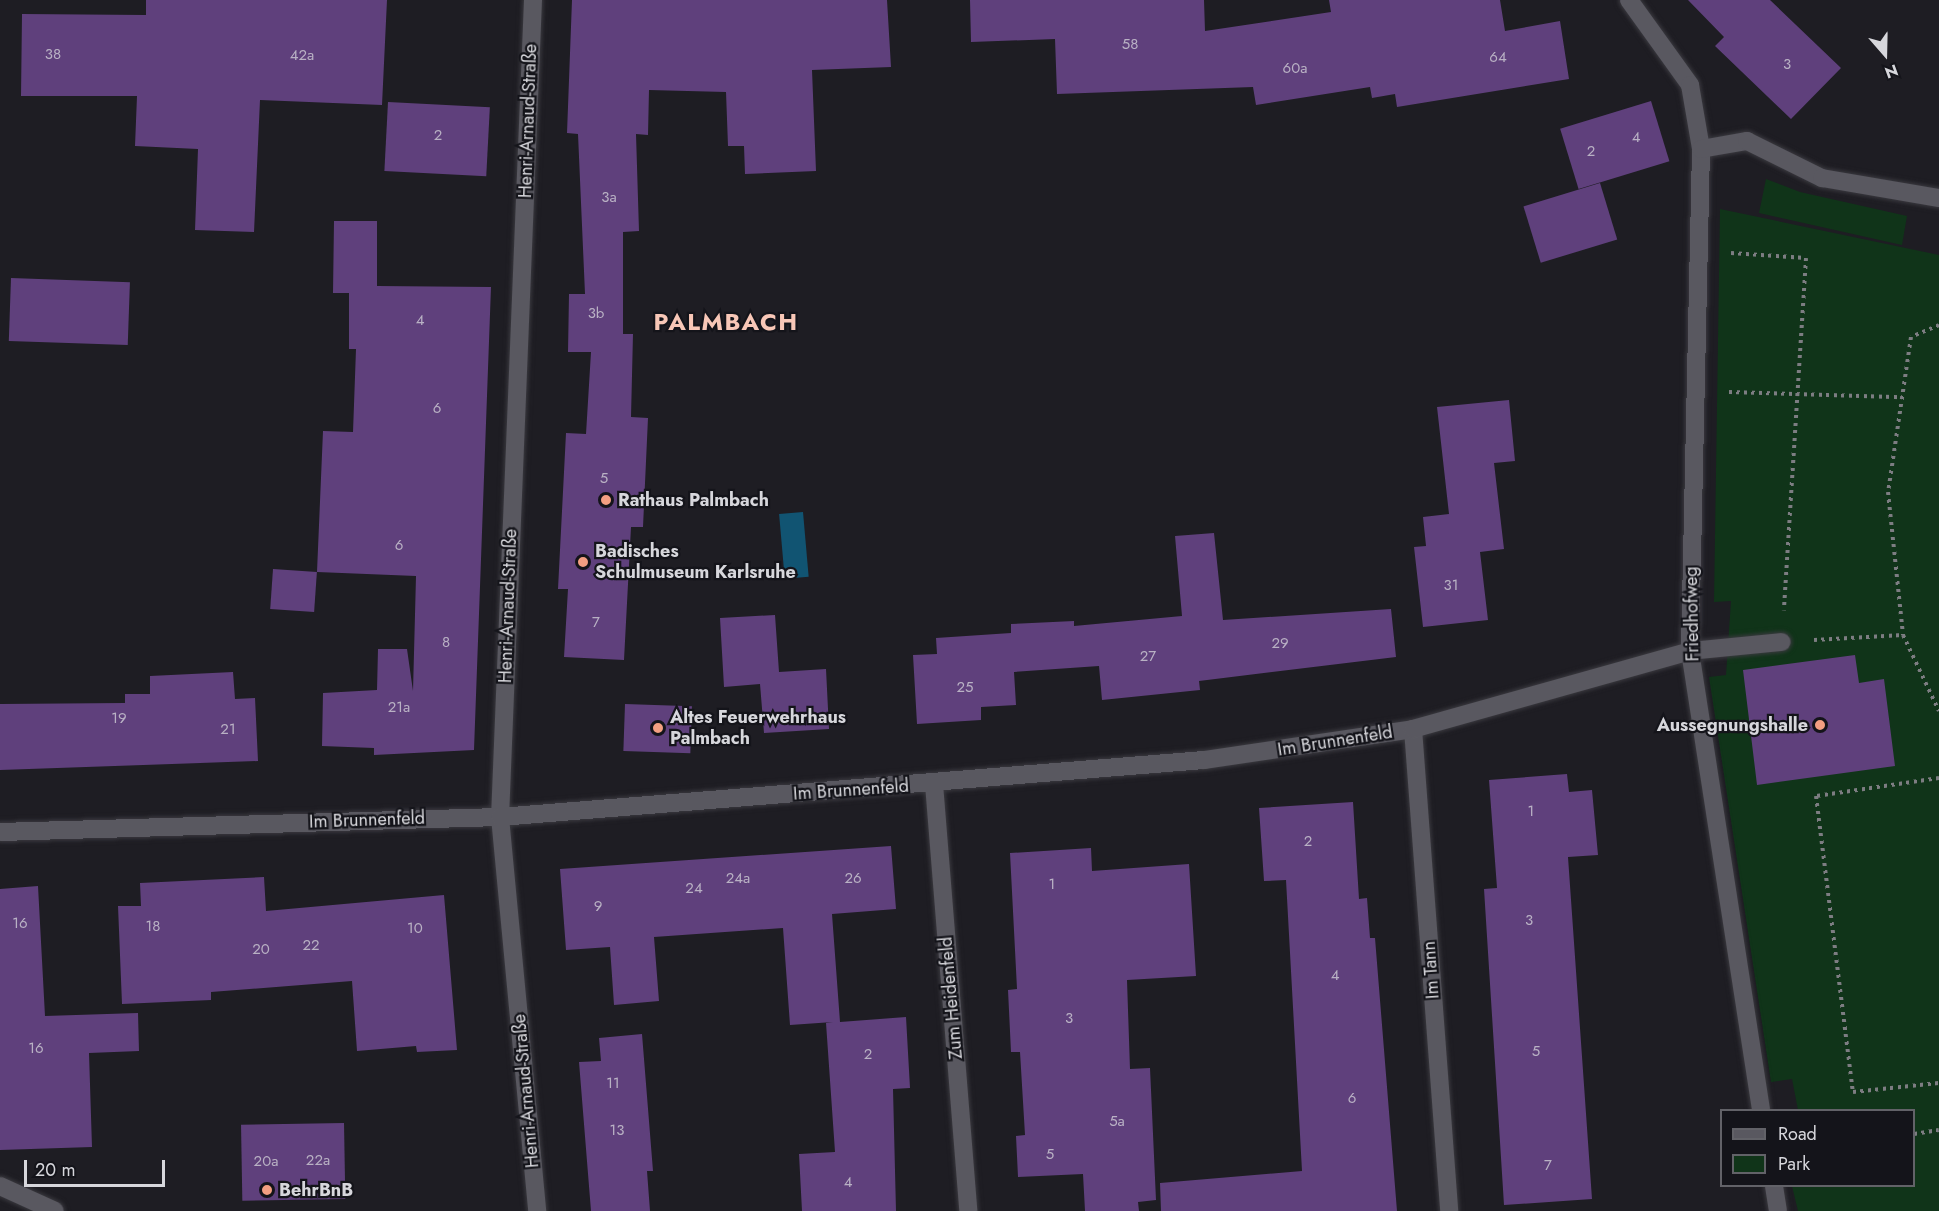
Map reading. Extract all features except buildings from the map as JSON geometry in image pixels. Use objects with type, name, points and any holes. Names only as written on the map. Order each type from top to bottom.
[{"type":"street","name":"Henri-Arnaud-Straße","points":[[533,0],[500,817],[537,1211]]},
{"type":"street","name":"Friedhofweg","points":[[1629,0],[1690,84],[1701,149],[1690,651],[1761,1109]]},
{"type":"street","points":[[1701,149],[1747,141],[1822,178],[1939,198]]},
{"type":"street","name":"Im Brunnenfeld","points":[[0,832],[500,817],[934,784],[1204,760],[1413,729],[1690,651],[1782,642]]},
{"type":"street","name":"Im Tann","points":[[1413,729],[1449,1211]]},
{"type":"street","name":"Zum Heidenfeld","points":[[934,784],[968,1211]]},
{"type":"street","points":[[0,1186],[55,1211]]},
{"type":"street","points":[[1773,1187],[1778,1211]]},
{"type":"path","points":[[1733,253],[1806,258],[1784,599]]},
{"type":"path","points":[[1939,325],[1911,337],[1888,492],[1903,635],[1939,711]]},
{"type":"path","points":[[1694,391],[1902,397]]},
{"type":"path","points":[[1782,642],[1903,635]]},
{"type":"path","points":[[1939,777],[1816,796],[1854,1092],[1939,1083]]},
{"type":"path","points":[[1915,1134],[1939,1130]]},
{"type":"green space","points":[[1766,179],[1800,192],[1907,216],[1902,245],[1759,213]]},
{"type":"green space","points":[[1720,209],[1939,255],[1939,1211],[1798,1211],[1792,1187],[1915,1187],[1915,1109],[1798,1109],[1792,1079],[1771,1082],[1709,677],[1726,675],[1731,601],[1714,602]]},
{"type":"water","points":[[803,512],[809,577],[785,579],[779,514]]},
{"type":"place","name":"Rathaus Palmbach","points":[[606,500]]},
{"type":"place","name":"Badisches Schulmuseum Karlsruhe","points":[[583,562]]},
{"type":"place","name":"Aussegnungshalle","points":[[1820,725]]},
{"type":"place","name":"Altes Feuerwehrhaus Palmbach","points":[[658,728]]},
{"type":"place","name":"BehrBnB","points":[[267,1190]]},
{"type":"district","name":"PALMBACH","points":[[726,322]]}]
